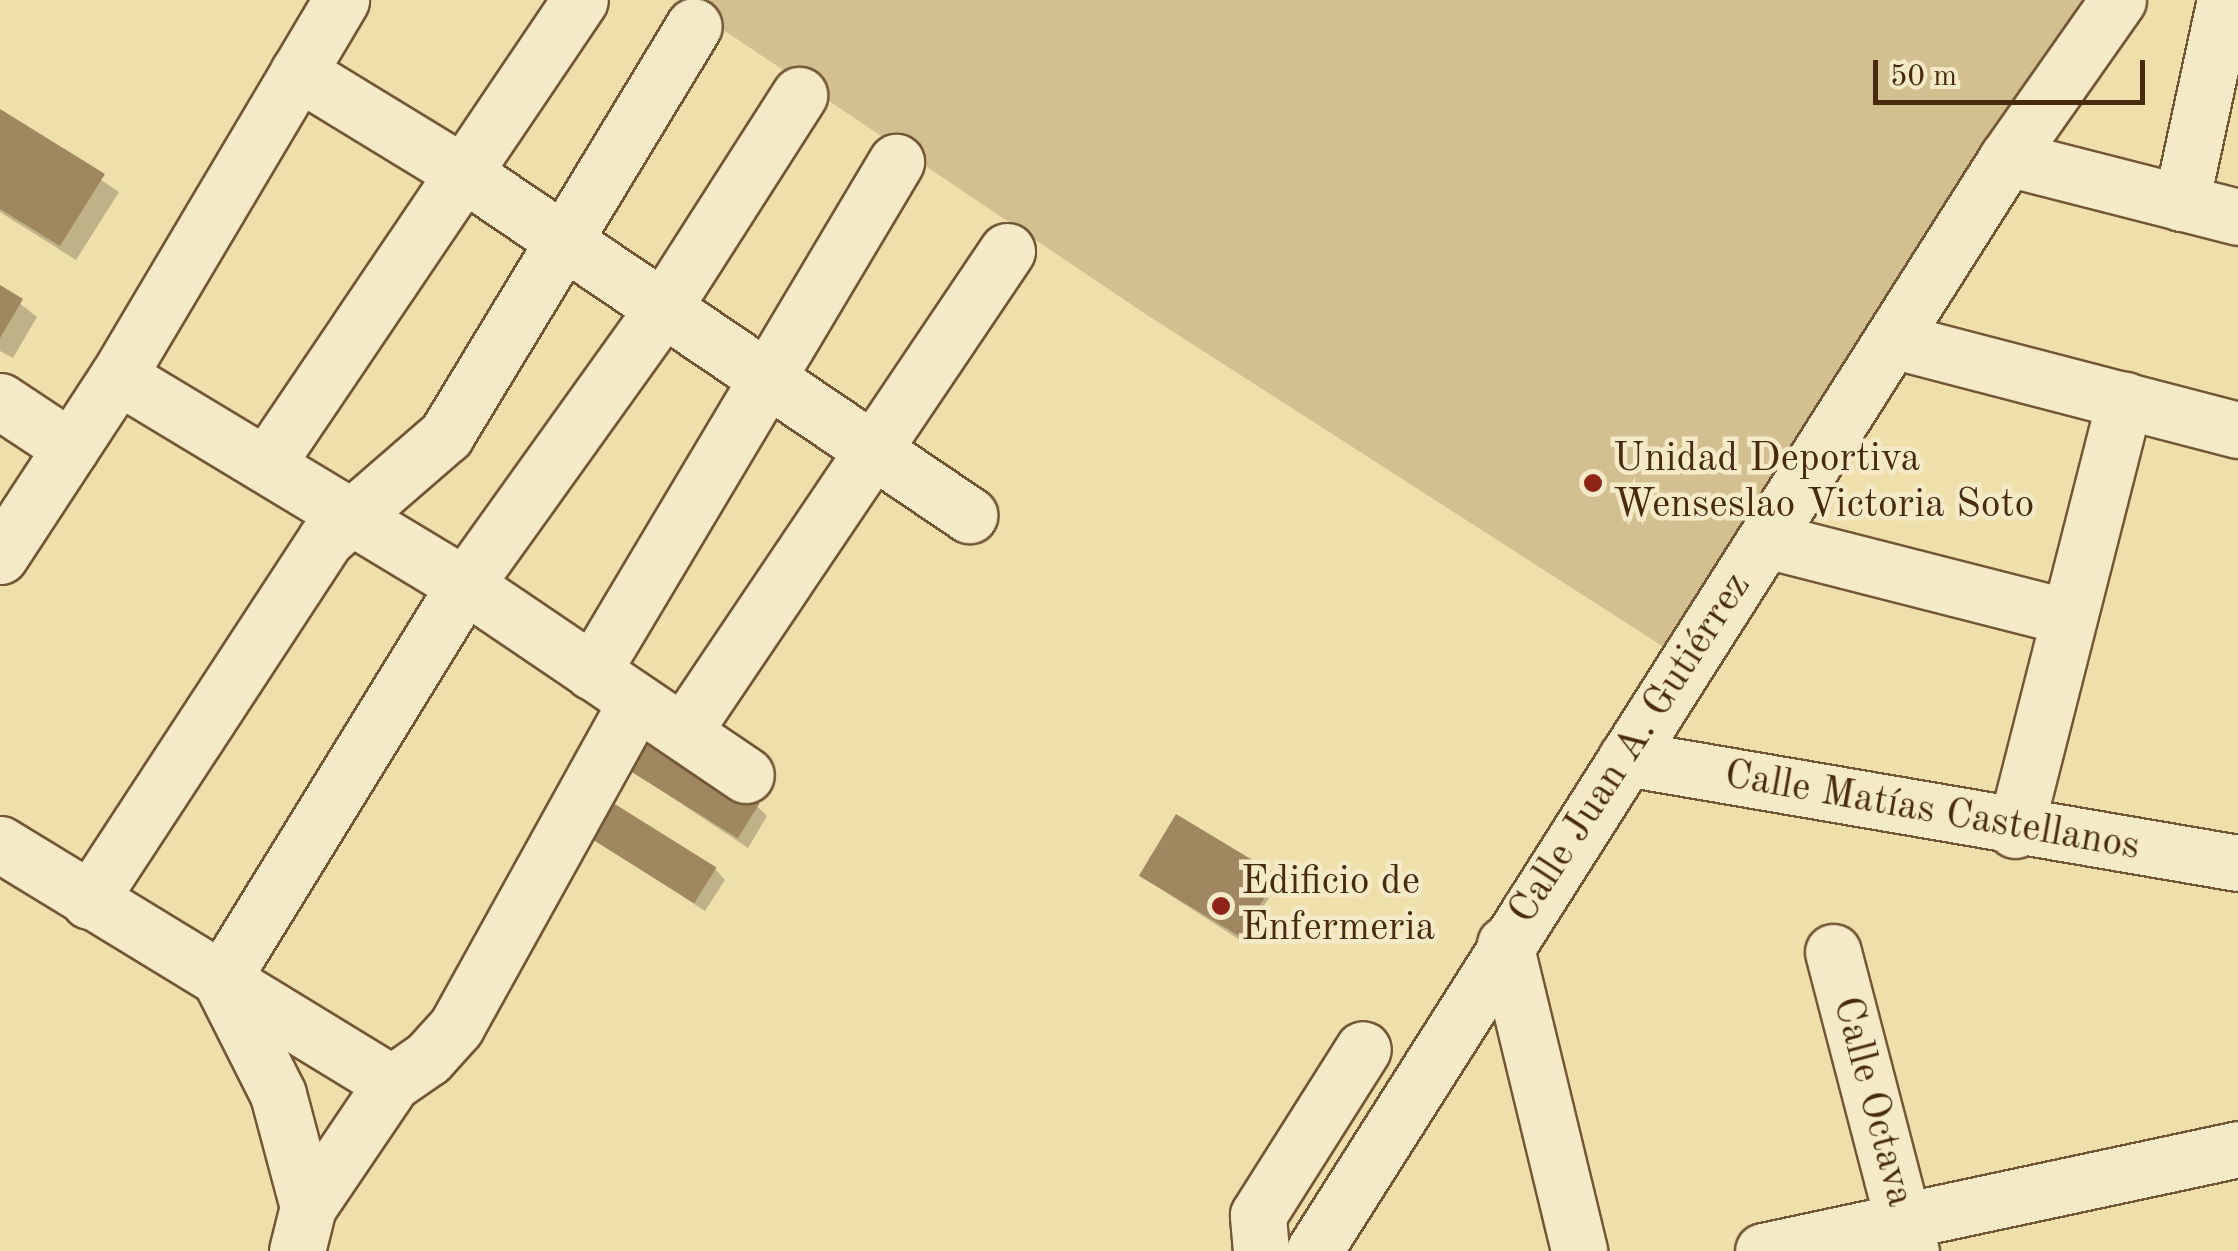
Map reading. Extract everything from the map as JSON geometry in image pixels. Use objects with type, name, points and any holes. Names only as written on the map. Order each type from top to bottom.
[{"type":"street","points":[[0,556],[118,376],[341,0]]},
{"type":"street","points":[[268,462],[580,0]]},
{"type":"street","name":"Calle Juan A. Gutiérrez","points":[[1314,1251],[1505,944],[1896,341],[2007,158],[2118,0]]},
{"type":"street","points":[[2181,202],[2225,0]]},
{"type":"street","points":[[89,900],[326,539],[446,435],[694,26]]},
{"type":"street","points":[[298,72],[465,174],[664,308],[768,384],[970,515]]},
{"type":"street","points":[[221,981],[466,585],[664,308],[799,95]]},
{"type":"street","points":[[2007,158],[2238,217]]},
{"type":"street","points":[[592,672],[768,384],[896,162]]},
{"type":"street","points":[[684,732],[875,453],[1006,251]]},
{"type":"street","points":[[1896,341],[2238,430]]},
{"type":"street","points":[[118,376],[268,462],[466,585],[746,774]]},
{"type":"street","points":[[2015,830],[2125,400]]},
{"type":"street","points":[[0,401],[71,448]]},
{"type":"street","points":[[1766,540],[2068,617]]},
{"type":"street","points":[[303,1229],[392,1082],[428,1058],[456,1027],[636,702]]},
{"type":"street","name":"Calle Matías Castellanos","points":[[1626,758],[2015,830],[2237,861]]},
{"type":"street","points":[[0,844],[392,1082]]},
{"type":"street","points":[[1505,944],[1579,1251]]},
{"type":"street","name":"Calle Octava","points":[[1833,952],[1907,1236]]},
{"type":"street","points":[[221,981],[278,1094],[303,1229]]},
{"type":"street","points":[[1260,1251],[1258,1214],[1363,1050]]},
{"type":"street","points":[[1763,1251],[1907,1236],[2238,1149]]},
{"type":"shaded area","name":"Unidad Deportiva Wenseslao Victoria Soto","points":[[679,0],[2083,0],[1670,651],[1147,315]]},
{"type":"building","points":[[0,109],[105,174],[60,246],[0,209]]},
{"type":"building","points":[[0,285],[23,299],[0,338]]},
{"type":"building","points":[[645,732],[759,804],[738,838],[623,767]]},
{"type":"building","points":[[602,796],[716,868],[694,903],[580,832]]},
{"type":"building","name":"Edificio de Enfermeria","points":[[1176,814],[1278,875],[1241,937],[1139,876]]},
{"type":"place","name":"Unidad Deportiva Wenseslao Victoria Soto","points":[[1593,483]]},
{"type":"place","name":"Edificio de Enfermeria","points":[[1221,906]]}]
